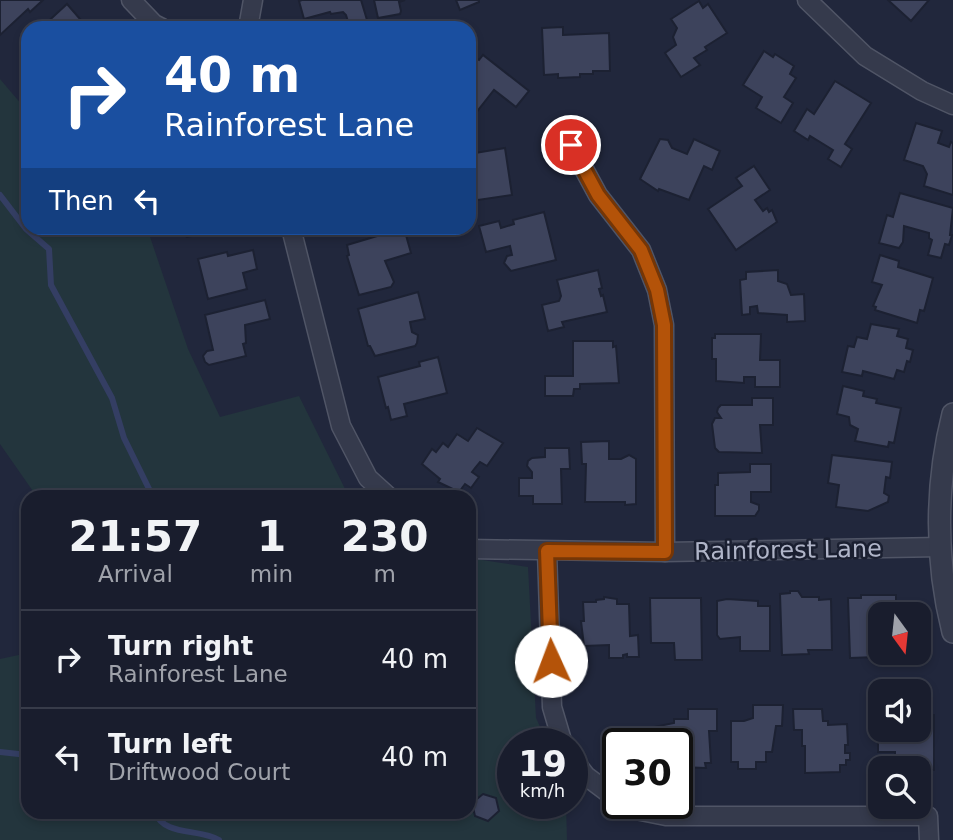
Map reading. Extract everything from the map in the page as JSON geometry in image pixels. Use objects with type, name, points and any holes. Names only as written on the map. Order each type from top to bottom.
[{"type":"street","points":[[131,0],[151,21]]},
{"type":"street","points":[[248,21],[253,0]]},
{"type":"street","points":[[807,0],[865,56],[922,91],[953,105]]},
{"type":"street","points":[[571,145],[598,195],[641,250],[657,290],[664,325],[665,552]]},
{"type":"street","points":[[293,235],[341,426],[368,478],[381,490]]},
{"type":"street","points":[[953,414],[942,475],[940,547],[953,632]]},
{"type":"street","name":"Rainforest Lane","points":[[476,549],[665,552],[940,547]]},
{"type":"street","points":[[547,551],[552,707],[559,728]]},
{"type":"street","points":[[693,816],[928,816],[929,840]]},
{"type":"shaded area","points":[[0,79],[21,104],[21,235],[149,235],[188,349],[220,417],[299,396],[346,490],[32,490],[0,444]]},
{"type":"shaded area","points":[[476,559],[528,567],[536,718],[541,728],[497,728],[497,819],[566,819],[567,840],[0,840],[0,659],[21,654],[21,819],[476,819]]},
{"type":"building","points":[[0,0],[43,0],[30,12],[28,9],[0,35]]},
{"type":"building","points":[[361,0],[367,20],[348,21],[343,12],[330,12],[304,19],[299,1]]},
{"type":"building","points":[[374,0],[405,0],[399,2],[400,14],[378,18]]},
{"type":"building","points":[[456,0],[479,0],[479,2],[460,10]]},
{"type":"building","points":[[888,0],[929,0],[911,21]]},
{"type":"building","points":[[699,1],[703,8],[708,4],[727,33],[705,47],[707,50],[694,58],[700,65],[681,77],[665,53],[676,45],[673,37],[677,28],[671,19]]},
{"type":"building","points":[[67,4],[80,19],[78,21],[49,21]]},
{"type":"building","points":[[563,27],[563,35],[609,33],[610,71],[593,71],[593,74],[580,74],[580,77],[558,78],[558,74],[544,75],[542,28]]},
{"type":"building","points":[[764,51],[773,57],[775,54],[794,66],[790,74],[796,78],[784,97],[793,103],[781,123],[756,108],[762,97],[743,85]]},
{"type":"building","points":[[483,55],[529,91],[516,107],[494,90],[476,113],[476,58],[479,60]]},
{"type":"building","points":[[835,81],[871,103],[845,144],[852,149],[841,167],[828,159],[833,150],[810,136],[808,140],[794,131],[807,109],[814,114]]},
{"type":"building","points":[[916,123],[942,131],[938,143],[949,147],[951,142],[953,143],[953,195],[924,186],[927,174],[923,166],[904,160]]},
{"type":"building","points":[[660,139],[668,140],[672,148],[687,154],[694,139],[720,151],[712,170],[704,166],[689,200],[659,189],[658,191],[640,179]]},
{"type":"building","points":[[505,148],[512,195],[478,200],[476,153]]},
{"type":"building","points":[[754,166],[770,190],[755,200],[763,211],[767,208],[769,212],[772,210],[777,222],[736,250],[708,209],[742,186],[736,178]]},
{"type":"building","points":[[900,193],[953,208],[952,235],[949,245],[945,244],[941,258],[928,255],[932,240],[929,233],[904,226],[903,242],[899,248],[879,243],[887,215],[893,217]]},
{"type":"building","points":[[544,212],[556,260],[511,271],[504,263],[507,256],[512,255],[510,246],[486,252],[479,226],[499,221],[501,228],[514,224],[513,220]]},
{"type":"building","points":[[381,235],[406,235],[411,253],[385,261],[394,282],[391,287],[359,295],[347,256],[347,245]]},
{"type":"building","points":[[253,250],[257,269],[243,273],[247,289],[208,299],[198,259],[227,252],[228,256]]},
{"type":"building","points":[[880,255],[899,261],[898,267],[933,278],[924,311],[920,310],[917,323],[875,310],[876,307],[873,306],[882,285],[872,282]]},
{"type":"building","points":[[598,270],[602,288],[599,289],[607,312],[562,322],[564,327],[548,331],[542,305],[559,301],[561,296],[557,280]]},
{"type":"building","points":[[778,270],[778,281],[787,284],[791,295],[804,294],[805,321],[787,322],[787,315],[758,313],[757,306],[750,307],[750,314],[742,315],[740,280],[746,279],[746,272]]},
{"type":"building","points":[[418,292],[425,319],[410,322],[412,332],[418,335],[415,346],[375,356],[368,346],[358,309]]},
{"type":"building","points":[[265,300],[270,319],[245,325],[246,343],[243,344],[246,356],[209,365],[205,362],[203,356],[207,351],[213,350],[205,315]]},
{"type":"building","points":[[871,324],[899,329],[897,336],[908,339],[906,348],[913,350],[904,372],[897,370],[894,379],[863,371],[862,376],[842,372],[848,346],[854,347],[857,337],[867,339]]},
{"type":"building","points":[[715,334],[761,334],[760,360],[780,360],[780,387],[755,387],[755,377],[744,377],[744,383],[716,381],[716,359],[712,359],[712,338],[715,338]]},
{"type":"building","points":[[573,341],[613,341],[613,347],[616,346],[619,383],[580,384],[580,389],[574,389],[573,396],[545,396],[545,376],[573,376]]},
{"type":"building","points":[[438,357],[447,393],[404,404],[407,416],[391,420],[378,377],[420,366],[419,362]]},
{"type":"building","points":[[843,386],[864,391],[863,396],[877,399],[876,403],[901,408],[894,443],[889,442],[888,447],[855,441],[858,429],[850,425],[849,417],[837,414]]},
{"type":"building","points":[[752,398],[773,398],[773,425],[760,425],[762,453],[719,452],[715,448],[712,424],[715,418],[721,418],[717,412],[718,408],[721,405],[752,405]]},
{"type":"building","points":[[477,428],[503,443],[487,466],[480,462],[472,472],[479,477],[471,488],[465,484],[460,490],[455,490],[438,482],[440,479],[422,464],[432,449],[436,452],[443,443],[448,447],[457,434],[468,441]]},
{"type":"building","points":[[609,441],[609,459],[621,459],[629,455],[636,459],[636,504],[585,502],[586,464],[582,464],[581,442]]},
{"type":"building","points":[[545,448],[569,448],[570,469],[561,469],[562,504],[533,504],[533,496],[519,496],[519,478],[532,478],[532,472],[527,466],[528,461],[545,457]]},
{"type":"building","points":[[832,455],[892,462],[884,493],[889,496],[888,502],[868,511],[836,507],[839,485],[828,483]]},
{"type":"building","points":[[750,464],[771,464],[771,492],[751,492],[751,502],[759,505],[755,516],[715,516],[715,485],[718,485],[718,473],[750,472]]},
{"type":"building","points":[[798,591],[802,597],[831,599],[832,650],[808,650],[809,654],[782,655],[780,594]]},
{"type":"building","points":[[861,595],[896,595],[896,602],[868,602],[868,657],[850,658],[848,598],[861,598]]},
{"type":"building","points":[[604,597],[617,599],[617,604],[629,604],[630,636],[638,635],[639,657],[627,657],[627,654],[623,655],[623,658],[609,658],[609,645],[584,646],[581,621],[584,621],[583,602],[596,602]]},
{"type":"building","points":[[650,598],[701,598],[702,660],[675,660],[674,643],[651,643]]},
{"type":"building","points":[[717,601],[758,601],[758,606],[770,606],[770,651],[740,651],[740,637],[720,639],[717,635]]},
{"type":"building","points":[[753,705],[783,705],[782,726],[776,726],[772,752],[766,752],[766,762],[756,762],[756,769],[738,769],[738,762],[731,762],[731,721],[753,718]]},
{"type":"building","points":[[688,709],[717,709],[717,731],[709,731],[711,763],[705,763],[706,768],[693,768],[693,728],[654,728],[674,723],[674,719],[688,719]]},
{"type":"building","points":[[793,709],[822,709],[823,721],[828,721],[828,725],[847,724],[848,745],[845,745],[845,753],[850,753],[850,760],[846,760],[846,765],[840,765],[840,772],[805,773],[802,730],[794,730]]},
{"type":"building","points":[[931,715],[934,715],[934,770],[931,770],[931,756],[895,756],[895,752],[878,752],[878,742],[931,742]]},
{"type":"building","points":[[483,794],[496,798],[497,813],[488,821],[476,816],[476,800]]},
{"type":"waterway","points":[[0,195],[21,222]]},
{"type":"waterway","points":[[33,235],[49,249],[51,285],[112,398],[124,438],[150,490]]},
{"type":"waterway","points":[[0,752],[21,754]]},
{"type":"waterway","points":[[159,819],[174,829],[219,840]]},
{"type":"route","points":[[551,661],[547,551],[665,552],[664,325],[657,290],[641,250],[598,195],[571,145]]}]
